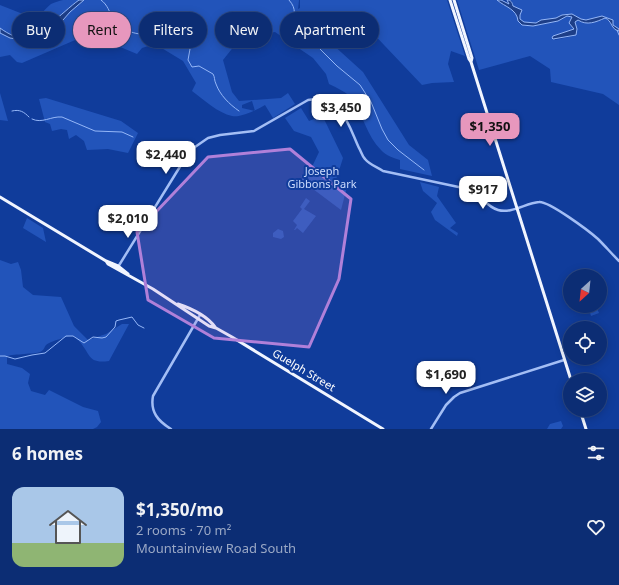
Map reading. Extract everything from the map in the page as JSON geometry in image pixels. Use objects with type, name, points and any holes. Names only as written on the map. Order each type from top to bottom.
[{"type":"main road","points":[[450,0],[468,59],[471,62],[563,357]]},
{"type":"main road","points":[[454,0],[472,58],[471,62]]},
{"type":"main road","name":"Guelph Street","points":[[0,197],[176,303],[183,310],[199,317],[210,326],[216,328],[383,429]]},
{"type":"main road","points":[[582,417],[586,429]]},
{"type":"street","points":[[118,268],[181,165],[195,147],[208,138],[254,131],[308,100],[317,98],[330,101],[340,110],[364,158],[383,171],[468,189],[479,195],[490,206],[498,210],[508,210],[538,202],[548,204],[598,239],[619,261]]},
{"type":"street","points":[[171,429],[158,420],[153,413],[151,404],[153,396],[199,317]]},
{"type":"street","points":[[432,429],[446,405],[460,393],[563,360]]},
{"type":"highlighted area","points":[[290,149],[351,199],[339,279],[309,347],[214,338],[148,300],[137,232],[208,157]]},
{"type":"green space","points":[[63,0],[79,0],[65,12],[43,12],[51,4]]},
{"type":"green space","points":[[84,0],[299,0],[298,9],[300,8],[300,0],[447,0],[465,56],[451,51],[448,64],[454,82],[422,85],[379,40],[379,12],[280,12],[280,35],[275,32],[272,33],[272,12],[215,12],[215,48],[233,48],[223,60],[232,92],[239,101],[281,98],[288,93],[295,104],[273,118],[265,105],[255,110],[252,101],[242,105],[242,108],[254,111],[240,116],[232,116],[216,109],[192,91],[196,83],[183,61],[162,48],[207,48],[207,12],[139,12],[139,48],[142,48],[137,54],[123,48],[131,48],[131,12],[73,12],[73,41],[65,44],[65,18]]},
{"type":"green space","points":[[457,0],[497,0],[515,12],[518,21],[525,26],[558,21],[567,16],[572,17],[571,25],[574,29],[572,31],[553,36],[555,40],[573,36],[577,33],[576,20],[589,23],[605,18],[609,20],[614,28],[619,31],[619,105],[603,94],[551,82],[550,69],[530,56],[479,70]]},
{"type":"green space","points":[[509,0],[619,0],[619,29],[613,25],[613,20],[602,16],[586,20],[572,14],[541,20],[536,23],[524,22],[520,19],[521,12],[513,6],[512,1]]},
{"type":"green space","points":[[0,5],[18,12],[12,12],[12,35],[0,28]]},
{"type":"green space","points":[[0,33],[12,38],[12,48],[57,48],[22,63],[17,62],[10,55],[0,57]]},
{"type":"green space","points":[[298,48],[337,48],[363,72],[409,145],[428,160],[432,176],[400,169],[400,160],[385,154],[381,150],[372,138],[352,99],[342,90],[329,84],[326,74],[313,58]]},
{"type":"green space","points":[[0,93],[8,121],[0,120]]},
{"type":"green space","points":[[46,98],[121,121],[138,133],[128,153],[108,149],[87,150],[84,141],[76,135],[69,139],[67,130],[61,129],[52,131],[50,124],[45,122],[39,99]]},
{"type":"green space","name":"Joseph Gibbons Park","points":[[301,108],[309,121],[314,119],[324,119],[343,158],[335,183],[347,187],[341,210],[301,180],[303,178],[301,176],[311,169],[319,152],[311,137],[294,131],[285,118]]},
{"type":"green space","points":[[420,182],[439,187],[437,196],[456,223],[450,228],[458,233],[457,236],[435,220],[431,212],[437,203],[423,191]]},
{"type":"green space","points":[[306,198],[310,201],[304,209],[316,216],[303,233],[297,228],[294,230],[297,225],[293,221],[302,209],[300,207]]},
{"type":"green space","points":[[27,218],[43,228],[46,242],[23,228]]},
{"type":"green space","points":[[278,229],[283,231],[284,237],[281,239],[273,237],[273,233]]},
{"type":"green space","points":[[0,260],[11,264],[18,262],[21,270],[23,287],[33,295],[61,297],[74,326],[88,340],[106,334],[122,324],[129,324],[109,361],[97,361],[90,357],[79,341],[72,336],[59,339],[46,345],[40,352],[7,356],[7,364],[22,368],[30,374],[28,383],[31,391],[45,395],[49,390],[83,407],[98,411],[101,422],[97,427],[93,429],[0,429]]},
{"type":"green space","points":[[590,313],[599,313],[591,316]]},
{"type":"green space","points":[[561,421],[563,426],[561,429],[547,429],[550,424]]},
{"type":"shaded area","points":[[79,0],[84,0],[65,18],[64,12]]},
{"type":"shaded area","points":[[497,0],[501,0],[509,4],[507,0],[509,0],[512,2],[513,6],[522,10],[520,19],[524,22],[536,23],[541,20],[572,14],[586,20],[602,16],[613,20],[613,25],[619,29],[619,31],[614,29],[605,18],[588,23],[578,20],[575,22],[577,29],[576,35],[553,39],[553,36],[574,29],[569,23],[572,17],[567,16],[558,21],[533,26],[522,25],[518,21],[513,11]]},
{"type":"shaded area","points":[[0,28],[12,35],[12,38],[0,33]]},
{"type":"waterway","points":[[101,0],[107,6],[116,22],[128,31],[143,34],[163,28],[184,41],[190,49],[188,60],[192,67],[199,66],[213,74],[215,83],[222,96],[239,111]]},
{"type":"waterway","points":[[289,0],[294,9],[296,25],[337,66],[360,85],[371,102],[388,140],[398,150],[424,170]]},
{"type":"waterway","points":[[617,30],[619,35]]},
{"type":"waterway","points":[[12,111],[22,111],[29,117]]},
{"type":"waterway","points":[[32,119],[39,121],[62,117],[95,131],[122,132],[133,137]]},
{"type":"waterway","points":[[0,356],[15,359],[45,353],[66,336],[73,336],[84,343],[93,337],[106,337],[115,327],[116,321],[132,317],[138,325],[144,328]]}]
